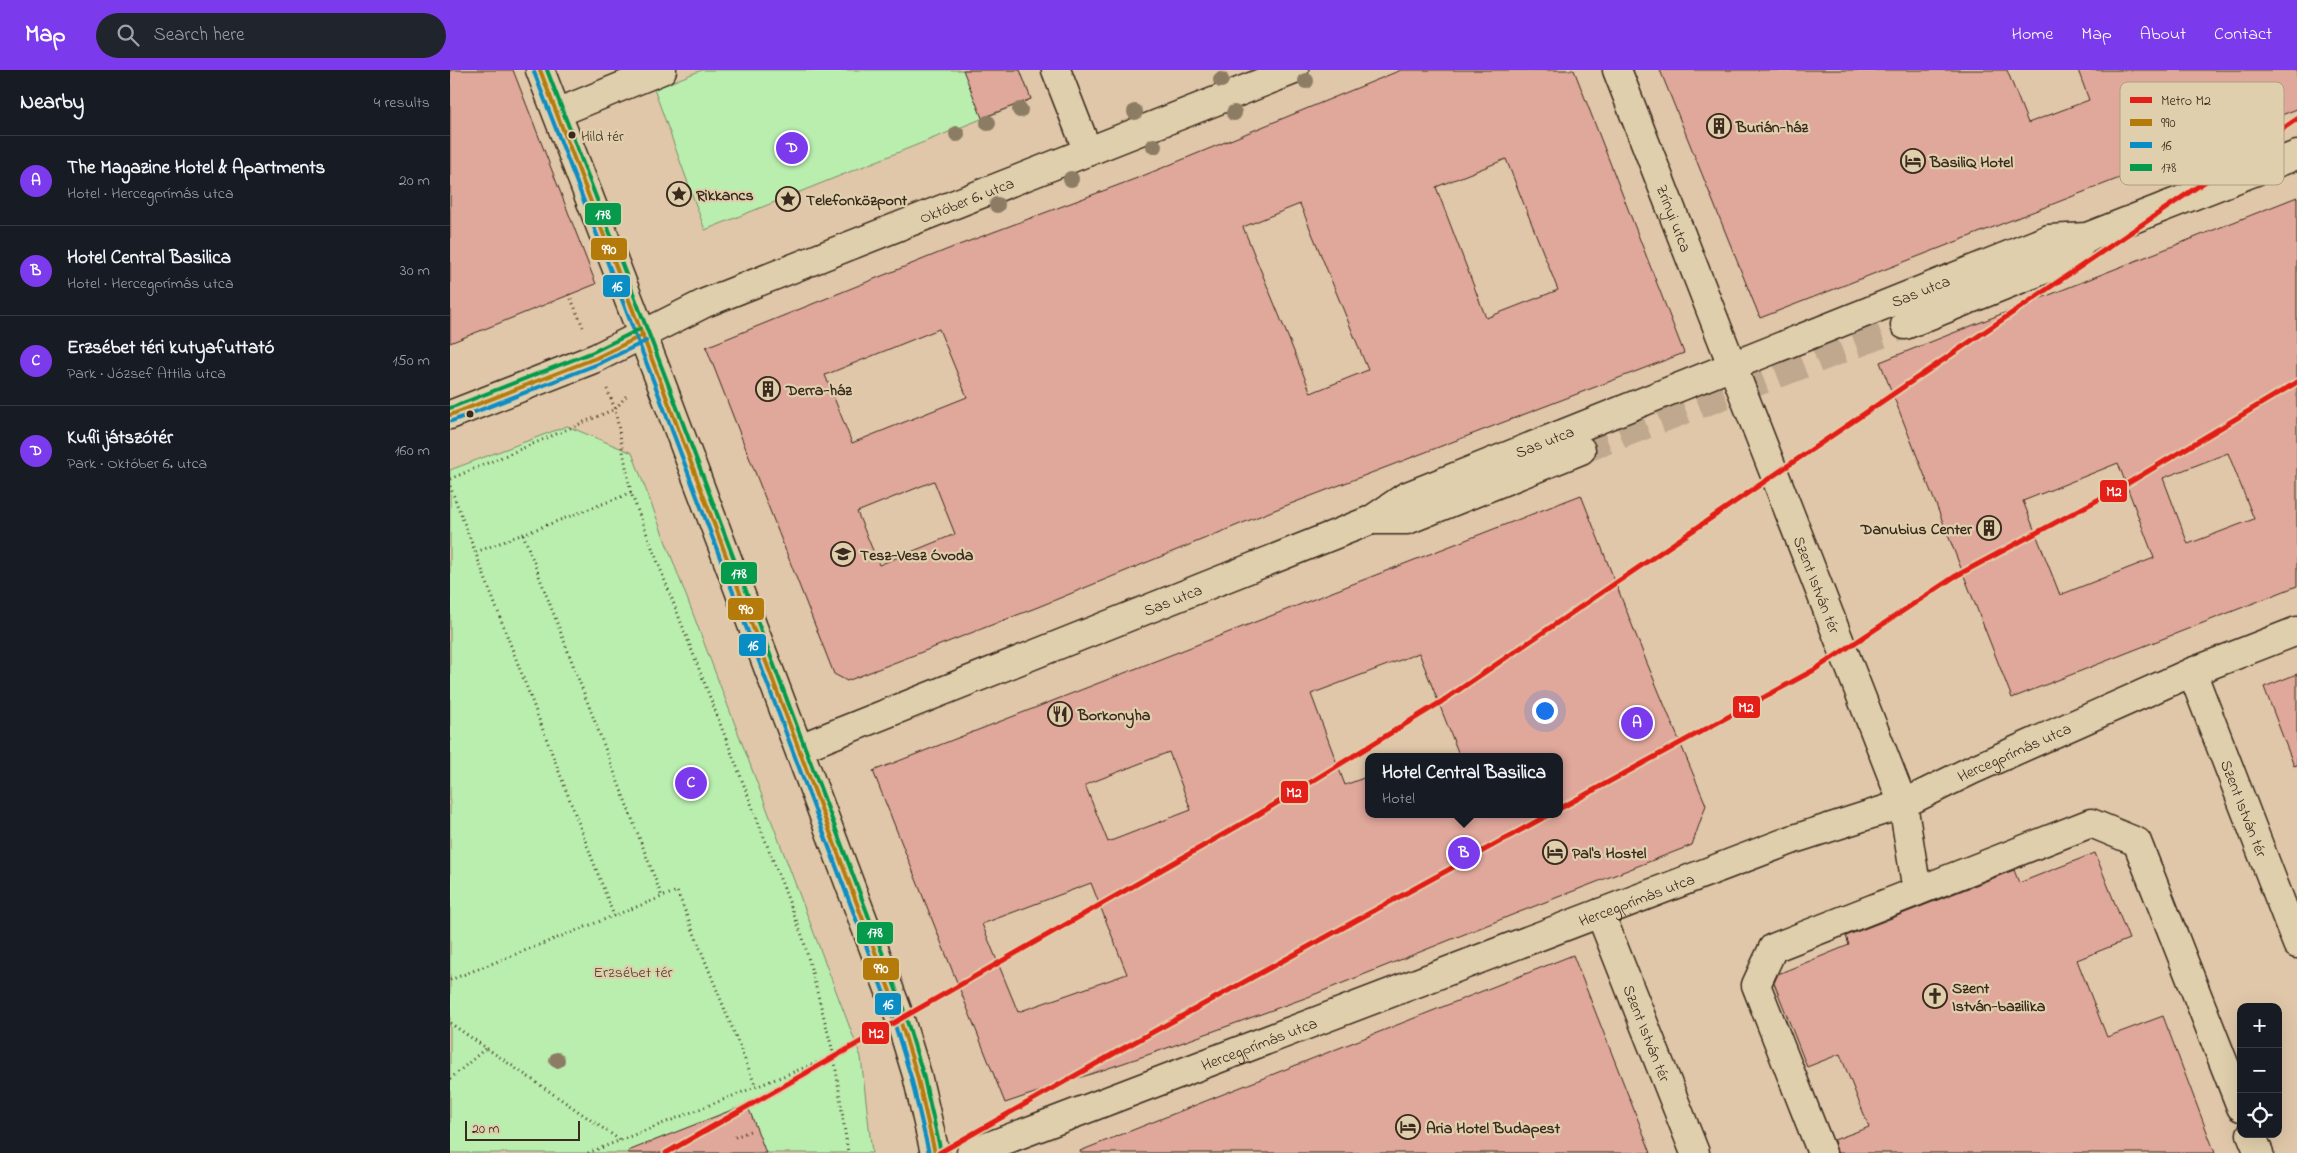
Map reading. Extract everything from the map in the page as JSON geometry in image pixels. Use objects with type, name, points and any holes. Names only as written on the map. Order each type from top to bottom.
[{"type":"street","points":[[540,70],[800,748],[897,1010],[917,1075],[935,1153]]},
{"type":"street","points":[[1056,70],[1088,152]]},
{"type":"street","name":"Október 6. utca","points":[[643,335],[704,303],[1294,70]]},
{"type":"street","name":"Zrínyi utca","points":[[1617,70],[1732,366]]},
{"type":"street","points":[[557,112],[656,72]]},
{"type":"street","name":"Sas utca","points":[[2284,160],[2297,155]]},
{"type":"street","name":"Sas utca","points":[[800,748],[1371,520],[1405,497],[2049,239],[2087,237],[2220,185]]},
{"type":"street","points":[[1905,325],[2060,263],[2068,258],[2087,237]]},
{"type":"street","points":[[450,415],[596,358],[643,335]]},
{"type":"street","name":"Szent István tér","points":[[1732,366],[1903,804],[1917,891]]},
{"type":"street","points":[[1371,520],[1407,520],[1581,450]]},
{"type":"street","name":"Hercegprímás utca","points":[[971,1153],[1794,839],[1903,804],[1981,766],[2192,672],[2297,631]]},
{"type":"street","name":"Szent István tér","points":[[2192,672],[2297,944]]},
{"type":"street","points":[[1822,1153],[1756,985],[1773,948],[2091,823],[2137,842],[2237,1097]]},
{"type":"street","name":"Szent István tér","points":[[1600,913],[1695,1153]]},
{"type":"street","points":[[2253,1138],[2259,1153]]},
{"type":"path","points":[[596,358],[615,409],[631,493],[803,938],[834,1056],[848,1153]]},
{"type":"path","points":[[450,479],[615,409]]},
{"type":"path","points":[[450,486],[614,916]]},
{"type":"path","points":[[476,552],[631,493]]},
{"type":"path","points":[[523,534],[662,897]]},
{"type":"path","points":[[450,980],[676,891],[756,1087]]},
{"type":"path","points":[[450,1023],[620,1140]]},
{"type":"path","points":[[450,1078],[486,1048]]},
{"type":"path","points":[[588,1153],[834,1056]]},
{"type":"path","points":[[735,1137],[750,1131],[751,1134]]},
{"type":"green space","points":[[702,70],[1020,70],[1031,99],[705,230],[654,89]]},
{"type":"green space","name":"Erzsébet tér","points":[[567,426],[632,453],[861,1057],[872,1153],[450,1153],[450,470]]},
{"type":"building","points":[[450,70],[513,70],[596,284],[450,343]]},
{"type":"building","points":[[963,70],[1020,70],[1031,99],[982,118]]},
{"type":"building","points":[[1401,70],[1574,70],[1684,353],[1272,511],[1038,607],[847,681],[834,674],[706,347],[951,248],[1140,177]],"holes":[[[1506,159],[1558,290],[1486,318],[1436,187]],[[1300,204],[1368,370],[1311,393],[1243,227]],[[939,329],[967,397],[852,443],[825,375]],[[934,481],[955,534],[879,565],[857,512]]]},
{"type":"building","points":[[1660,70],[2007,70],[2028,123],[2089,100],[2078,70],[2297,70],[2297,109],[2284,114],[2284,82],[2120,82],[2120,178],[1760,318]]},
{"type":"building","points":[[2297,197],[2297,586],[2012,698],[1880,362]],"holes":[[[2228,453],[2254,519],[2188,544],[2163,478]],[[2118,463],[2154,558],[2060,595],[2023,501]]]},
{"type":"building","points":[[1581,495],[1647,663],[1706,805],[1692,845],[1308,997],[1156,1052],[1005,1103],[873,771]],"holes":[[[1419,653],[1458,753],[1563,753],[1563,818],[1365,818],[1365,778],[1345,785],[1311,694]],[[1169,752],[1191,810],[1108,842],[1085,785]],[[1091,883],[1127,974],[1018,1012],[982,924]]]},
{"type":"building","points":[[2297,674],[2297,765],[2294,766],[2264,687]]},
{"type":"building","name":"Szent István-bazilika","points":[[2095,853],[2129,939],[2077,960],[2107,1037],[2163,1016],[2215,1153],[1837,1153],[1834,1140],[1869,1127],[1840,1054],[1807,1067],[1774,983],[1778,974],[1849,945],[1846,936],[2014,870],[2019,883]]},
{"type":"building","points":[[1573,955],[1651,1153],[1081,1153],[1080,1151]]},
{"type":"building","points":[[747,1104],[766,1153],[629,1153],[628,1151]]},
{"type":"tunnel","points":[[1581,450],[1905,325]]},
{"type":"metro line","name":"M2","points":[[2284,128],[2297,119]]},
{"type":"metro line","name":"M2","points":[[666,1153],[1259,814],[1441,702],[2200,185]]},
{"type":"metro line","name":"M2","points":[[1563,807],[1814,670],[1954,577],[2120,488],[2297,382]]},
{"type":"metro line","name":"M2","points":[[939,1153],[1122,1049],[1543,818]]},
{"type":"transit line","name":"990","points":[[540,70],[661,383],[897,1010],[917,1075],[935,1153]]},
{"type":"transit line","name":"178","points":[[547,70],[667,381],[903,1008],[923,1074],[941,1152]]},
{"type":"transit line","name":"16","points":[[534,72],[655,385],[891,1012],[911,1077],[929,1153]]},
{"type":"transit line","name":"178","points":[[450,408],[593,352],[640,329]]},
{"type":"transit line","name":"990","points":[[450,415],[596,358],[643,335]]},
{"type":"transit line","name":"16","points":[[452,421],[598,364],[646,341]]},
{"type":"place","name":"Burián-ház","points":[[1719,126]]},
{"type":"place","name":"Hild tér","points":[[572,135]]},
{"type":"place","name":"Kufli játszótér","points":[[792,148]]},
{"type":"place","name":"BasiliQ Hotel","points":[[1913,161]]},
{"type":"place","name":"Rikkancs","points":[[679,194]]},
{"type":"place","name":"Telefonközpont","points":[[788,199]]},
{"type":"place","name":"Derra-ház","points":[[768,389]]},
{"type":"place","name":"Danubius Center","points":[[1989,528]]},
{"type":"place","name":"Tesz-Vesz Óvoda","points":[[843,554]]},
{"type":"place","name":"Borkonyha","points":[[1060,714]]},
{"type":"place","name":"The Magazine Hotel & Apartments","points":[[1637,723]]},
{"type":"place","name":"Erzsébet téri kutyafuttató","points":[[691,783]]},
{"type":"place","name":"Pal's Hostel","points":[[1555,852]]},
{"type":"place","name":"Hotel Central Basilica","points":[[1464,853]]},
{"type":"place","name":"Szent István-bazilika","points":[[1935,996]]},
{"type":"place","name":"Aria Hotel Budapest","points":[[1408,1127]]}]
